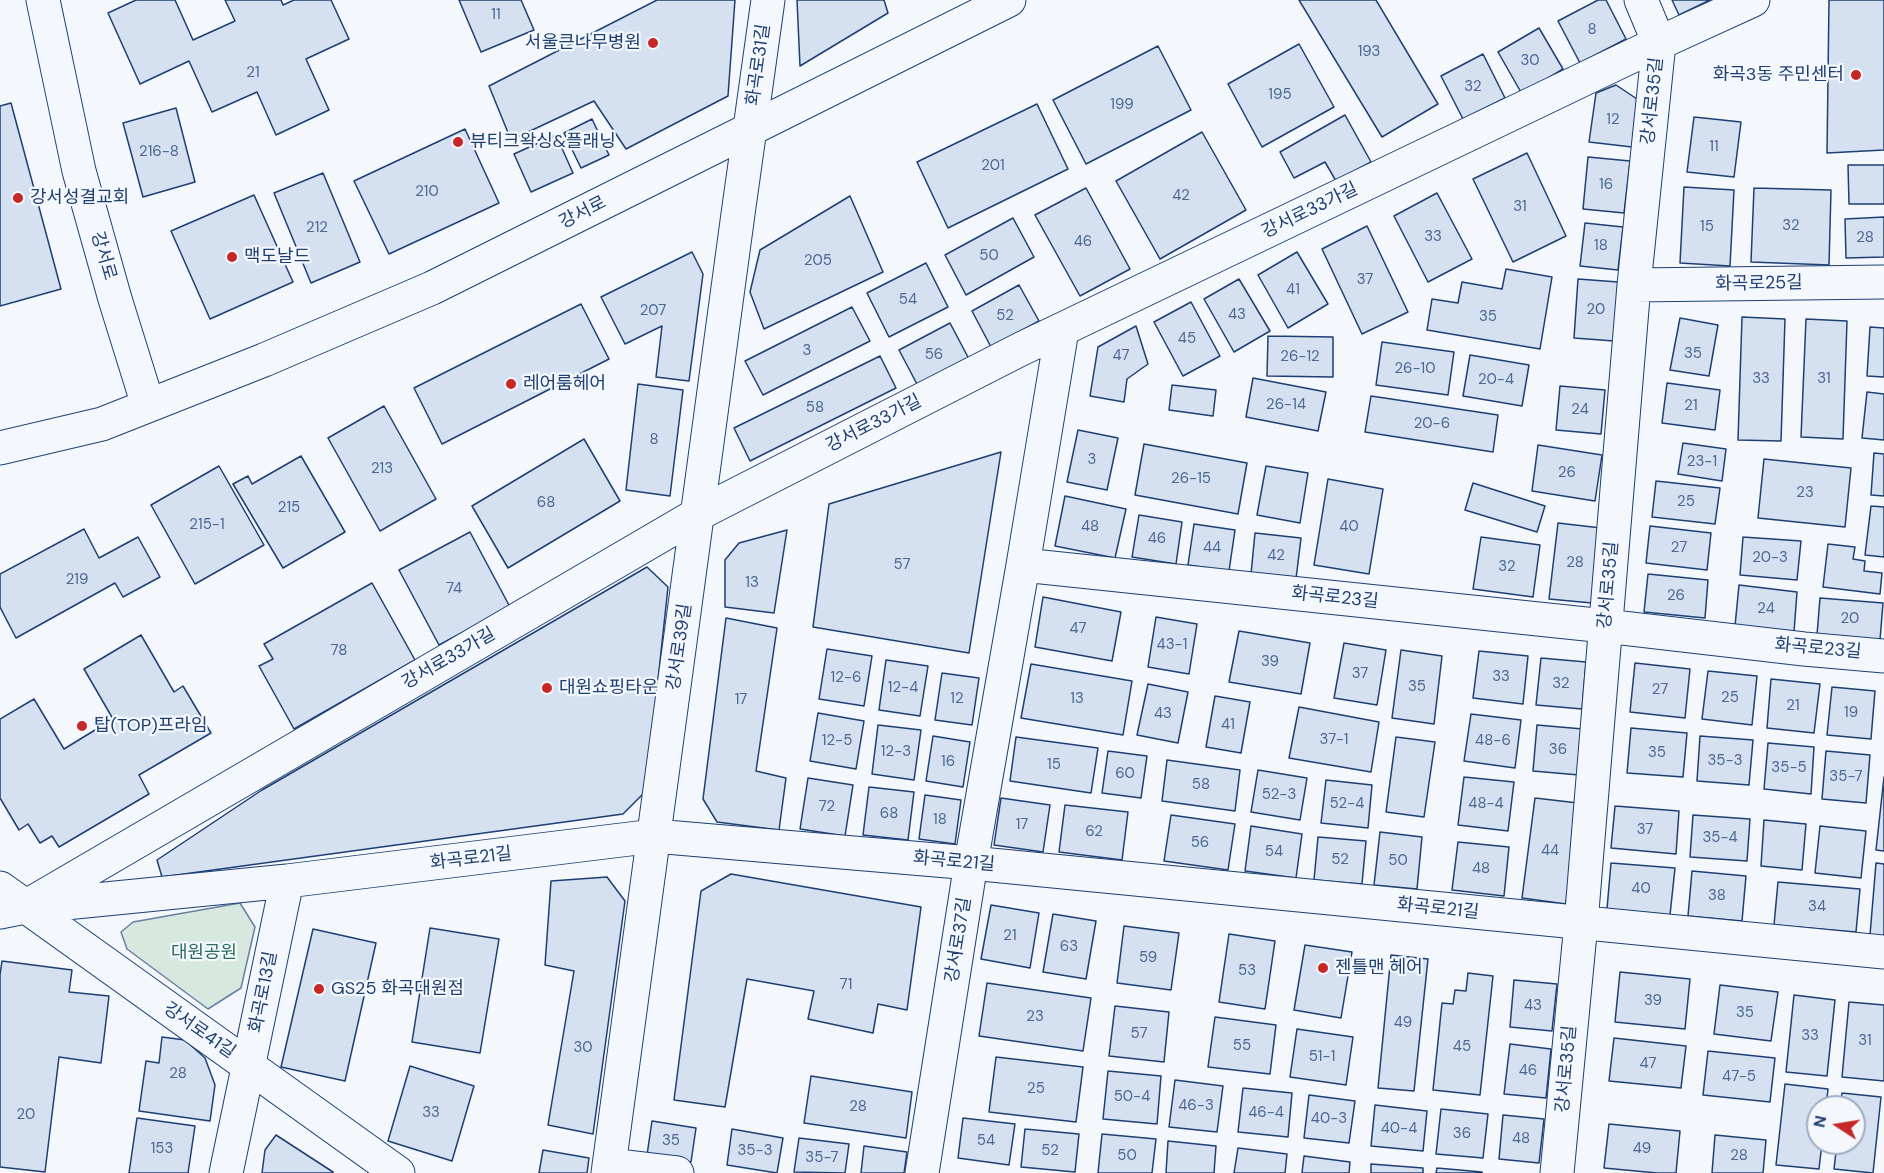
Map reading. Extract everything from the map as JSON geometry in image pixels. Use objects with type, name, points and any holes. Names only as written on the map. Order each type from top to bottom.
[{"type":"street","name":"강서로","points":[[43,0],[79,171],[148,405]]},
{"type":"street","name":"화곡로31길","points":[[749,129],[768,0]]},
{"type":"street","name":"강서로","points":[[0,448],[102,424],[264,360],[432,288],[1009,0]]},
{"type":"street","name":"강서로35길","points":[[1557,1173],[1581,923],[1634,285],[1659,43],[1641,0]]},
{"type":"street","name":"강서로33가길","points":[[8,902],[698,514],[1062,330],[1753,0]]},
{"type":"street","name":"강서로39길","points":[[678,1173],[608,1169],[749,129]]},
{"type":"street","name":"화곡로25길","points":[[1634,285],[1884,282]]},
{"type":"street","points":[[1023,565],[1062,330]]},
{"type":"street","name":"화곡로23길","points":[[1023,565],[1884,656]]},
{"type":"street","name":"강서로37길","points":[[922,1173],[971,863],[1023,565]]},
{"type":"street","name":"화곡로21길","points":[[8,902],[287,881],[654,836],[971,863],[1884,952]]},
{"type":"street","name":"화곡로13길","points":[[226,1173],[287,881]]},
{"type":"street","name":"강서로41길","points":[[8,902],[249,1067],[398,1173]]},
{"type":"green space","name":"대원공원","points":[[240,903],[255,927],[241,988],[208,1009],[127,949],[121,932],[133,922]]},
{"type":"building","points":[[136,0],[175,0],[193,40],[235,21],[225,0],[281,0],[283,5],[294,0],[331,0],[349,39],[306,59],[329,110],[276,135],[257,92],[212,112],[189,61],[140,84],[108,13]]},
{"type":"building","points":[[459,0],[521,0],[534,30],[481,52]]},
{"type":"building","name":"서울큰나무병원","points":[[657,0],[735,0],[728,96],[626,149],[594,101],[511,140],[489,86]]},
{"type":"building","points":[[797,0],[884,0],[888,13],[800,66]]},
{"type":"building","points":[[1299,0],[1376,0],[1438,104],[1382,137]]},
{"type":"building","points":[[1598,0],[1606,0],[1626,39],[1580,63],[1558,21]]},
{"type":"building","points":[[1672,0],[1710,0],[1679,15]]},
{"type":"building","name":"화곡3동 주민센터","points":[[1829,0],[1884,0],[1884,150],[1827,153]]},
{"type":"building","points":[[1539,28],[1563,69],[1522,94],[1498,52]]},
{"type":"building","points":[[1299,44],[1334,107],[1262,147],[1228,84]]},
{"type":"building","points":[[1158,46],[1191,110],[1086,164],[1053,100]]},
{"type":"building","points":[[1483,54],[1505,98],[1463,119],[1441,76]]},
{"type":"building","points":[[1616,85],[1637,99],[1632,147],[1589,142],[1596,93]]},
{"type":"building","name":"강서성결교회","points":[[11,103],[61,289],[0,306],[0,106]]},
{"type":"building","points":[[1037,104],[1068,169],[948,228],[917,162]]},
{"type":"building","points":[[176,108],[195,182],[143,197],[123,123]]},
{"type":"building","points":[[1345,115],[1371,162],[1336,181],[1325,162],[1294,178],[1280,152]]},
{"type":"building","points":[[1694,117],[1741,122],[1734,177],[1687,172]]},
{"type":"building","points":[[592,119],[609,155],[581,168],[564,133]]},
{"type":"building","points":[[465,129],[499,203],[389,254],[354,181]]},
{"type":"building","points":[[1202,132],[1246,210],[1160,259],[1116,181]]},
{"type":"building","points":[[556,135],[573,173],[531,192],[514,154]]},
{"type":"building","points":[[1527,153],[1566,236],[1513,262],[1473,179]]},
{"type":"building","points":[[1588,157],[1630,161],[1624,213],[1583,209]]},
{"type":"building","points":[[1848,165],[1884,165],[1884,204],[1849,204]]},
{"type":"building","points":[[323,173],[360,262],[311,283],[274,193]]},
{"type":"building","points":[[1684,187],[1734,190],[1730,266],[1680,263]]},
{"type":"building","points":[[1086,188],[1130,269],[1080,296],[1035,215]]},
{"type":"building","points":[[1754,188],[1831,190],[1829,265],[1751,262]]},
{"type":"building","points":[[1437,193],[1472,259],[1428,282],[1394,216]]},
{"type":"building","name":"맥도날드","points":[[254,195],[293,282],[210,319],[171,231]]},
{"type":"building","points":[[850,196],[883,272],[764,329],[750,292],[760,250]]},
{"type":"building","points":[[1884,217],[1884,257],[1846,258],[1845,219]]},
{"type":"building","points":[[1013,218],[1034,257],[966,295],[945,255]]},
{"type":"building","points":[[1585,223],[1623,227],[1618,270],[1580,266]]},
{"type":"building","points":[[1367,226],[1408,312],[1362,334],[1322,249]]},
{"type":"building","points":[[692,252],[703,274],[689,381],[656,377],[662,326],[625,344],[601,297]]},
{"type":"building","points":[[1297,252],[1328,304],[1288,328],[1258,275]]},
{"type":"building","points":[[926,263],[948,307],[889,337],[867,293]]},
{"type":"building","points":[[1506,269],[1552,277],[1540,349],[1427,330],[1432,299],[1458,303],[1462,282],[1502,289]]},
{"type":"building","points":[[1239,279],[1270,331],[1234,352],[1204,299]]},
{"type":"building","points":[[1578,279],[1618,282],[1614,341],[1574,338]]},
{"type":"building","points":[[1019,285],[1039,321],[991,347],[972,311]]},
{"type":"building","points":[[1191,302],[1220,356],[1183,376],[1154,322]]},
{"type":"building","points":[[581,304],[609,359],[442,444],[414,388]]},
{"type":"building","points":[[852,307],[870,341],[763,395],[745,361]]},
{"type":"building","points":[[1742,317],[1785,319],[1781,441],[1738,440]]},
{"type":"building","points":[[1680,318],[1718,325],[1709,376],[1670,370]]},
{"type":"building","points":[[1806,319],[1847,321],[1843,439],[1801,437]]},
{"type":"building","points":[[950,323],[969,359],[918,386],[899,350]]},
{"type":"building","points":[[1136,326],[1148,364],[1127,379],[1124,402],[1090,396],[1098,347]]},
{"type":"building","points":[[1870,327],[1884,328],[1884,377],[1867,376]]},
{"type":"building","points":[[1268,336],[1333,337],[1333,377],[1267,376]]},
{"type":"building","points":[[1382,342],[1454,352],[1448,395],[1376,385]]},
{"type":"building","points":[[1470,355],[1529,365],[1522,406],[1463,396]]},
{"type":"building","points":[[880,356],[896,388],[750,461],[734,428]]},
{"type":"building","points":[[1253,378],[1326,392],[1318,431],[1246,417]]},
{"type":"building","points":[[1667,383],[1720,390],[1715,430],[1662,423]]},
{"type":"building","points":[[638,384],[683,390],[670,496],[626,490]]},
{"type":"building","points":[[1172,385],[1216,390],[1213,416],[1169,410]]},
{"type":"building","points":[[1560,386],[1605,390],[1601,434],[1556,430]]},
{"type":"building","points":[[1867,392],[1884,394],[1884,440],[1862,438]]},
{"type":"building","points":[[1371,396],[1498,415],[1493,452],[1365,432]]},
{"type":"building","points":[[384,406],[436,499],[380,531],[328,438]]},
{"type":"building","points":[[1078,430],[1118,438],[1107,490],[1067,482]]},
{"type":"building","points":[[584,439],[620,501],[508,568],[472,506]]},
{"type":"building","points":[[1683,443],[1726,449],[1722,481],[1678,474]]},
{"type":"building","points":[[1144,444],[1247,463],[1238,514],[1135,495]]},
{"type":"building","points":[[1538,445],[1602,455],[1595,501],[1532,491]]},
{"type":"building","points":[[1001,452],[969,653],[813,627],[829,504]]},
{"type":"building","points":[[1874,453],[1884,454],[1884,496],[1871,495]]},
{"type":"building","points":[[301,456],[345,532],[283,568],[233,484],[248,476],[252,484]]},
{"type":"building","points":[[1764,459],[1851,468],[1845,527],[1758,518]]},
{"type":"building","points":[[219,466],[264,545],[195,584],[151,505]]},
{"type":"building","points":[[1266,466],[1308,473],[1300,523],[1257,515]]},
{"type":"building","points":[[1328,479],[1383,489],[1369,574],[1314,565]]},
{"type":"building","points":[[1656,481],[1720,488],[1715,524],[1652,517]]},
{"type":"building","points":[[1473,483],[1545,506],[1537,532],[1465,510]]},
{"type":"building","points":[[1065,496],[1126,509],[1115,558],[1055,546]]},
{"type":"building","points":[[1871,506],[1884,507],[1884,557],[1865,555]]},
{"type":"building","points":[[1139,515],[1182,522],[1176,564],[1132,557]]},
{"type":"building","points":[[1558,523],[1601,528],[1592,603],[1549,599]]},
{"type":"building","points":[[1194,524],[1235,530],[1229,571],[1188,565]]},
{"type":"building","points":[[1650,526],[1711,533],[1707,570],[1646,563]]},
{"type":"building","points":[[84,529],[99,558],[138,537],[160,577],[123,597],[115,583],[16,638],[0,607],[0,574]]},
{"type":"building","points":[[787,530],[774,613],[725,607],[725,560],[739,543]]},
{"type":"building","points":[[470,532],[510,607],[439,645],[399,570]]},
{"type":"building","points":[[1255,533],[1301,538],[1296,579],[1251,574]]},
{"type":"building","points":[[1481,537],[1540,545],[1533,597],[1473,589]]},
{"type":"building","points":[[1743,537],[1801,541],[1797,580],[1740,575]]},
{"type":"building","points":[[1828,544],[1855,547],[1853,559],[1865,561],[1864,571],[1882,573],[1880,594],[1823,587]]},
{"type":"building","name":"대원쇼핑타운","points":[[647,567],[668,587],[646,791],[623,814],[162,877],[157,860],[262,790]]},
{"type":"building","points":[[1648,574],[1708,580],[1705,618],[1644,612]]},
{"type":"building","points":[[372,583],[415,660],[294,729],[259,666],[273,659],[264,644]]},
{"type":"building","points":[[1739,585],[1797,592],[1794,632],[1735,626]]},
{"type":"building","points":[[1043,597],[1121,612],[1112,661],[1035,647]]},
{"type":"building","points":[[1820,598],[1883,603],[1880,640],[1817,635]]},
{"type":"building","points":[[1156,617],[1197,624],[1189,674],[1148,667]]},
{"type":"building","points":[[726,618],[777,628],[756,771],[786,778],[779,830],[717,822],[703,799]]},
{"type":"building","points":[[1239,631],[1310,643],[1301,694],[1229,682]]},
{"type":"building","points":[[141,635],[174,692],[183,686],[211,733],[139,775],[149,794],[59,847],[52,836],[40,843],[28,824],[19,830],[0,798],[0,719],[34,699],[64,749],[113,719],[84,669]]},
{"type":"building","points":[[1344,643],[1386,650],[1377,705],[1334,698]]},
{"type":"building","points":[[827,649],[872,656],[864,706],[819,699]]},
{"type":"building","points":[[1401,650],[1442,656],[1434,724],[1392,718]]},
{"type":"building","points":[[1479,651],[1528,656],[1523,704],[1473,698]]},
{"type":"building","points":[[1541,658],[1586,662],[1582,709],[1536,705]]},
{"type":"building","points":[[886,660],[928,666],[920,716],[879,710]]},
{"type":"building","points":[[1635,663],[1690,669],[1685,718],[1630,712]]},
{"type":"building","points":[[1031,664],[1132,681],[1123,735],[1021,718]]},
{"type":"building","points":[[1708,671],[1757,676],[1752,725],[1702,719]]},
{"type":"building","points":[[942,673],[979,678],[972,725],[935,720]]},
{"type":"building","points":[[1771,679],[1820,684],[1814,733],[1767,728]]},
{"type":"building","points":[[1148,684],[1188,692],[1178,743],[1137,735]]},
{"type":"building","points":[[1832,687],[1875,691],[1871,739],[1827,735]]},
{"type":"building","points":[[1215,696],[1250,702],[1241,753],[1206,747]]},
{"type":"building","points":[[1299,707],[1379,722],[1371,772],[1289,758]]},
{"type":"building","points":[[818,713],[864,721],[856,769],[810,761]]},
{"type":"building","points":[[1471,714],[1521,720],[1515,768],[1464,761]]},
{"type":"building","points":[[878,725],[921,730],[914,780],[872,774]]},
{"type":"building","points":[[1537,725],[1583,729],[1579,775],[1533,771]]},
{"type":"building","points":[[1631,728],[1687,733],[1683,777],[1627,773]]},
{"type":"building","points":[[933,736],[970,742],[963,787],[926,781]]},
{"type":"building","points":[[1700,736],[1753,740],[1749,785],[1697,781]]},
{"type":"building","points":[[1016,737],[1098,748],[1091,793],[1010,781]]},
{"type":"building","points":[[1396,737],[1435,742],[1424,817],[1386,812]]},
{"type":"building","points":[[1768,743],[1814,747],[1811,794],[1764,789]]},
{"type":"building","points":[[1108,751],[1147,756],[1141,798],[1102,793]]},
{"type":"building","points":[[1826,751],[1870,755],[1866,803],[1822,799]]},
{"type":"building","points":[[1167,760],[1240,770],[1235,811],[1162,801]]},
{"type":"building","points":[[1258,770],[1307,778],[1300,820],[1251,812]]},
{"type":"building","points":[[1464,777],[1514,782],[1508,831],[1458,825]]},
{"type":"building","points":[[1884,777],[1884,851],[1876,850]]},
{"type":"building","points":[[808,778],[853,785],[845,836],[800,829]]},
{"type":"building","points":[[1326,780],[1372,785],[1368,828],[1321,823]]},
{"type":"building","points":[[869,787],[914,792],[908,840],[863,835]]},
{"type":"building","points":[[925,795],[961,800],[955,844],[919,839]]},
{"type":"building","points":[[1001,798],[1050,805],[1043,852],[994,845]]},
{"type":"building","points":[[1535,798],[1578,803],[1566,904],[1522,898]]},
{"type":"building","points":[[1065,805],[1128,812],[1122,860],[1059,852]]},
{"type":"building","points":[[1615,806],[1679,811],[1676,854],[1611,848]]},
{"type":"building","points":[[1171,815],[1235,824],[1228,870],[1164,861]]},
{"type":"building","points":[[1693,815],[1750,819],[1747,861],[1690,857]]},
{"type":"building","points":[[1764,820],[1806,824],[1802,870],[1761,866]]},
{"type":"building","points":[[1251,826],[1302,834],[1296,878],[1245,871]]},
{"type":"building","points":[[1820,826],[1866,831],[1861,878],[1815,873]]},
{"type":"building","points":[[1380,832],[1422,837],[1417,889],[1374,885]]},
{"type":"building","points":[[1318,837],[1366,841],[1362,884],[1314,880]]},
{"type":"building","points":[[1458,842],[1509,847],[1504,896],[1452,890]]},
{"type":"building","points":[[1611,863],[1675,868],[1670,915],[1607,909]]},
{"type":"building","points":[[1876,863],[1884,864],[1884,936],[1870,935]]},
{"type":"building","points":[[1692,871],[1746,876],[1742,921],[1688,916]]},
{"type":"building","points":[[731,874],[921,907],[907,1010],[878,1004],[873,1033],[808,1019],[814,991],[747,979],[725,1107],[674,1100],[701,891]]},
{"type":"building","points":[[607,877],[625,901],[593,1134],[548,1125],[574,971],[545,965],[551,881]]},
{"type":"building","points":[[1778,882],[1860,889],[1856,932],[1774,925]]},
{"type":"building","points":[[991,905],[1039,913],[1030,968],[981,959]]},
{"type":"building","points":[[1053,914],[1096,921],[1086,979],[1043,972]]},
{"type":"building","points":[[1124,926],[1179,933],[1171,990],[1117,983]]},
{"type":"building","points":[[430,928],[499,939],[480,1053],[412,1042]]},
{"type":"building","points":[[313,929],[376,943],[345,1081],[281,1067]]},
{"type":"building","points":[[1229,934],[1275,941],[1265,1009],[1219,1002]]},
{"type":"building","points":[[1305,945],[1352,952],[1341,1018],[1294,1010]]},
{"type":"building","points":[[1391,955],[1428,959],[1414,1091],[1378,1088]]},
{"type":"building","points":[[2,961],[72,970],[69,992],[109,996],[101,1063],[59,1057],[45,1172],[0,1167],[0,975]]},
{"type":"building","points":[[1620,972],[1690,979],[1685,1029],[1615,1022]]},
{"type":"building","points":[[1468,973],[1493,976],[1480,1095],[1433,1090],[1442,1003],[1453,1004],[1455,990],[1466,991]]},
{"type":"building","points":[[1514,980],[1557,984],[1552,1031],[1510,1027]]},
{"type":"building","points":[[987,983],[1091,998],[1083,1051],[979,1036]]},
{"type":"building","points":[[1720,985],[1778,992],[1771,1041],[1714,1034]]},
{"type":"building","points":[[1794,995],[1835,1000],[1827,1076],[1786,1072]]},
{"type":"building","points":[[1849,1002],[1884,1005],[1884,1081],[1842,1077]]},
{"type":"building","points":[[1115,1006],[1169,1012],[1164,1062],[1109,1056]]},
{"type":"building","points":[[1215,1017],[1276,1025],[1270,1074],[1208,1067]]},
{"type":"building","points":[[1297,1029],[1353,1037],[1346,1085],[1290,1077]]},
{"type":"building","points":[[162,1037],[185,1040],[205,1058],[215,1085],[210,1121],[139,1111],[146,1061],[159,1063]]},
{"type":"building","points":[[1614,1038],[1686,1046],[1681,1088],[1609,1081]]},
{"type":"building","points":[[1510,1044],[1551,1049],[1546,1098],[1504,1094]]},
{"type":"building","points":[[1708,1051],[1775,1058],[1770,1102],[1703,1095]]},
{"type":"building","points":[[996,1057],[1083,1067],[1076,1122],[989,1112]]},
{"type":"building","points":[[410,1066],[474,1086],[452,1161],[388,1141]]},
{"type":"building","points":[[1108,1071],[1161,1076],[1157,1124],[1103,1119]]},
{"type":"building","points":[[811,1076],[912,1092],[906,1138],[804,1123]]},
{"type":"building","points":[[1175,1080],[1223,1086],[1217,1132],[1169,1127]]},
{"type":"building","points":[[1785,1084],[1828,1089],[1827,1095],[1806,1095],[1806,1155],[1821,1155],[1819,1169],[1776,1165]]},
{"type":"building","points":[[1243,1088],[1292,1093],[1288,1137],[1238,1132]]},
{"type":"building","points":[[1309,1095],[1355,1101],[1349,1143],[1304,1138]]},
{"type":"building","points":[[1866,1095],[1881,1097],[1873,1173],[1834,1169],[1836,1155],[1866,1155]]},
{"type":"building","points":[[1375,1105],[1427,1111],[1423,1151],[1371,1146]]},
{"type":"building","points":[[1441,1109],[1488,1114],[1483,1158],[1436,1154]]},
{"type":"building","points":[[1503,1115],[1544,1119],[1539,1163],[1499,1159]]},
{"type":"building","points":[[137,1118],[195,1126],[188,1173],[129,1173]]},
{"type":"building","points":[[963,1118],[1015,1124],[1009,1165],[958,1158]]},
{"type":"building","points":[[652,1121],[696,1128],[691,1162],[647,1155]]},
{"type":"building","points":[[1609,1124],[1680,1131],[1676,1173],[1604,1168]]},
{"type":"building","points":[[732,1129],[783,1138],[777,1173],[727,1165]]},
{"type":"building","points":[[1025,1129],[1079,1134],[1075,1172],[1021,1167]]},
{"type":"building","points":[[1102,1134],[1156,1139],[1152,1173],[1098,1173]]},
{"type":"building","points":[[276,1135],[333,1173],[262,1173],[265,1150]]},
{"type":"building","points":[[1715,1135],[1766,1140],[1763,1173],[1712,1173]]},
{"type":"building","points":[[799,1138],[849,1144],[845,1173],[794,1172]]},
{"type":"building","points":[[1168,1141],[1216,1146],[1214,1173],[1166,1173]]},
{"type":"building","points":[[864,1146],[907,1152],[904,1173],[861,1173]]},
{"type":"building","points":[[1238,1148],[1287,1154],[1285,1173],[1234,1173]]},
{"type":"building","points":[[543,1150],[589,1158],[587,1173],[539,1173]]},
{"type":"building","points":[[1304,1156],[1350,1162],[1349,1173],[1302,1173]]},
{"type":"building","points":[[1371,1164],[1423,1168],[1423,1173],[1371,1173]]},
{"type":"building","points":[[1437,1168],[1482,1172],[1482,1173],[1436,1173]]},
{"type":"place","name":"서울큰나무병원","points":[[653,43]]},
{"type":"place","name":"화곡3동 주민센터","points":[[1856,75]]},
{"type":"place","name":"뷰티크왁싱&플래닝","points":[[458,142]]},
{"type":"place","name":"강서성결교회","points":[[18,198]]},
{"type":"place","name":"맥도날드","points":[[232,257]]},
{"type":"place","name":"레어룸헤어","points":[[511,384]]},
{"type":"place","name":"대원쇼핑타운","points":[[547,688]]},
{"type":"place","name":"탑(TOP)프라임","points":[[82,726]]},
{"type":"place","name":"젠틀맨 헤어","points":[[1323,968]]},
{"type":"place","name":"GS25 화곡대원점","points":[[319,989]]}]
